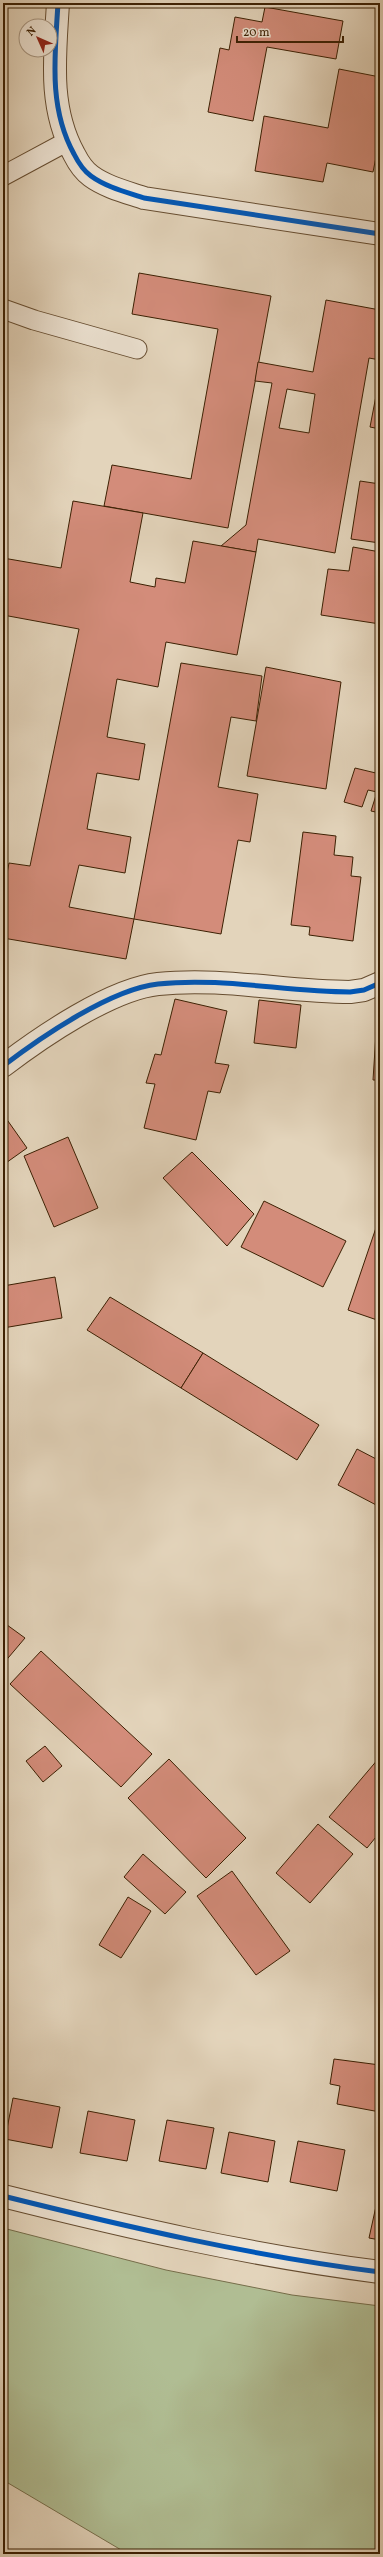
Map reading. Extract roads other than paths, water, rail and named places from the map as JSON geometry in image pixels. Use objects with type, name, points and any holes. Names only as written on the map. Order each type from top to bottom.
[{"type":"street","points":[[58,3],[55,99],[61,127],[79,163],[90,176],[114,188],[144,198],[380,234]]},
{"type":"street","points":[[3,1066],[64,1025],[99,1005],[130,992],[157,984],[239,984],[333,992],[364,990],[380,983]]},
{"type":"street","points":[[3,2196],[194,2240],[292,2259],[380,2272]]},
{"type":"lane","points":[[3,176],[68,142]]},
{"type":"lane","points":[[3,309],[34,320],[137,349]]}]
